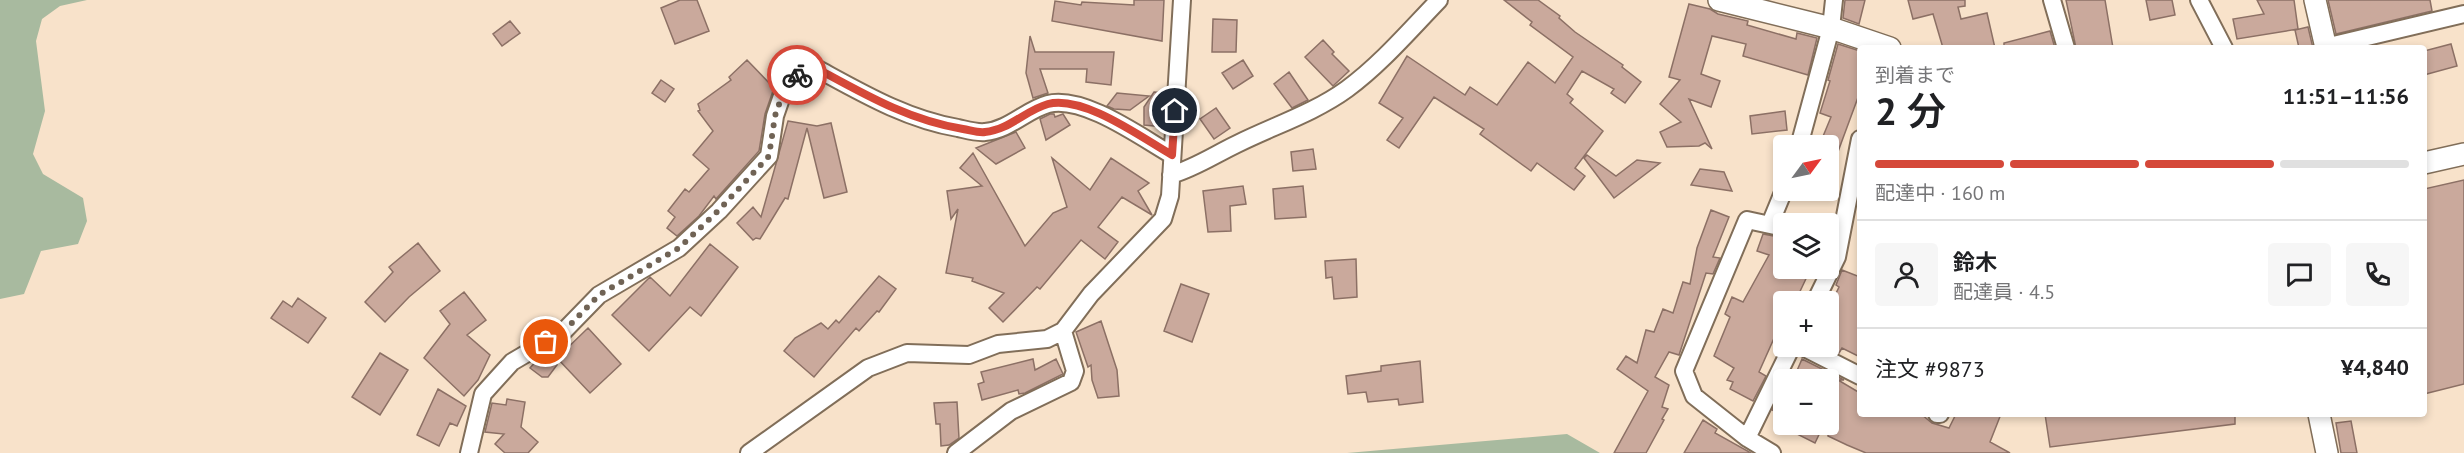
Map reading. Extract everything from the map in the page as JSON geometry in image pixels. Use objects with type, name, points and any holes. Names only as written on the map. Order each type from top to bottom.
[{"type":"street","points":[[749,453],[868,368],[888,358],[907,353],[969,355],[998,344],[1047,339],[1063,331],[1091,294],[1163,219],[1170,196],[1182,0]]},
{"type":"street","points":[[1171,176],[1192,169],[1346,90],[1370,70],[1439,0]]},
{"type":"street","points":[[1719,0],[1831,28],[1881,45]]},
{"type":"street","points":[[1802,135],[1831,28],[1834,0]]},
{"type":"street","points":[[2052,0],[2065,45]]},
{"type":"street","points":[[2199,0],[2222,45]]},
{"type":"street","points":[[2315,0],[2326,45]]},
{"type":"street","points":[[2334,45],[2464,14]]},
{"type":"street","points":[[469,453],[483,394],[512,362],[563,332],[599,295],[679,248],[719,210],[769,156],[778,106],[785,87],[798,74],[816,68],[891,109],[945,126],[984,132],[1002,128],[1048,104],[1096,111],[1172,155]]},
{"type":"street","points":[[1839,223],[1857,151]]},
{"type":"street","points":[[2427,162],[2464,154]]},
{"type":"street","points":[[1772,453],[1747,438],[1694,396],[1684,371],[1747,220],[1773,225]]},
{"type":"street","points":[[956,453],[1011,411],[1071,381],[1075,371],[1063,331]]},
{"type":"street","points":[[1747,438],[1787,357]]},
{"type":"street","points":[[1823,357],[1857,374]]},
{"type":"street","points":[[2320,417],[2327,453]]},
{"type":"green space","points":[[0,0],[87,0],[60,6],[42,19],[36,41],[45,111],[33,154],[43,174],[83,198],[87,221],[78,244],[41,251],[24,294],[0,299]]},
{"type":"green space","points":[[1567,434],[1600,453],[1347,453]]},
{"type":"building","points":[[680,0],[697,0],[709,31],[675,44],[661,8]]},
{"type":"building","points":[[1134,0],[1164,0],[1162,41],[1052,21],[1055,1],[1081,5],[1082,2],[1134,5]]},
{"type":"building","points":[[1504,0],[1538,0],[1560,16],[1559,18],[1575,32],[1623,65],[1622,67],[1641,82],[1625,103],[1611,93],[1614,89],[1582,71],[1567,94],[1573,99],[1570,103],[1603,131],[1575,168],[1585,176],[1574,190],[1537,163],[1531,171],[1480,134],[1484,129],[1434,97],[1399,148],[1387,140],[1403,118],[1379,103],[1407,56],[1465,95],[1470,87],[1497,105],[1528,62],[1555,83],[1573,57],[1530,25],[1532,22]]},
{"type":"building","points":[[1845,0],[1865,0],[1859,24],[1843,18]]},
{"type":"building","points":[[1908,0],[1965,0],[1965,6],[1958,7],[1961,19],[1987,13],[1994,45],[1942,45],[1933,14],[1913,19]]},
{"type":"building","points":[[2066,0],[2105,0],[2112,45],[2075,45]]},
{"type":"building","points":[[2146,0],[2172,0],[2175,15],[2150,20]]},
{"type":"building","points":[[2257,0],[2294,0],[2298,29],[2237,39],[2233,19],[2264,14]]},
{"type":"building","points":[[2328,0],[2430,0],[2432,11],[2336,34]]},
{"type":"building","points":[[1689,4],[1748,21],[1747,25],[1796,39],[1797,33],[1817,38],[1808,75],[1743,56],[1746,44],[1712,36],[1701,74],[1720,81],[1711,107],[1689,99],[1712,149],[1705,143],[1699,146],[1667,147],[1660,132],[1681,122],[1660,104],[1680,80],[1669,77]]},
{"type":"building","points":[[1213,19],[1237,20],[1236,52],[1212,52]]},
{"type":"building","points":[[510,21],[520,33],[502,46],[493,34]]},
{"type":"building","points":[[2308,27],[2312,45],[2298,45],[2295,30]]},
{"type":"building","points":[[2050,31],[2054,45],[2004,45],[2004,43]]},
{"type":"building","points":[[1030,36],[1035,52],[1114,52],[1111,85],[1086,82],[1087,69],[1040,69],[1048,93],[1033,98],[1026,73]]},
{"type":"building","points":[[1323,40],[1334,52],[1332,54],[1349,71],[1333,86],[1305,57]]},
{"type":"building","points":[[1838,44],[1857,50],[1857,100],[1839,149],[1839,135],[1824,135],[1831,117],[1820,113],[1830,81],[1828,80]]},
{"type":"building","points":[[2451,44],[2457,66],[2427,74],[2427,50]]},
{"type":"building","points":[[747,60],[774,88],[765,114],[759,151],[716,199],[714,196],[699,216],[677,236],[667,228],[675,217],[668,211],[685,189],[689,192],[709,169],[693,155],[713,131],[698,111],[700,110],[698,104],[731,80],[729,77]]},
{"type":"building","points":[[1243,60],[1253,76],[1233,89],[1222,73]]},
{"type":"building","points":[[1289,72],[1308,100],[1292,108],[1274,84]]},
{"type":"building","points":[[661,80],[674,89],[665,102],[652,93]]},
{"type":"building","points":[[1154,92],[1166,93],[1164,127],[1144,125],[1144,107]]},
{"type":"building","points":[[1117,93],[1149,96],[1130,110],[1107,106]]},
{"type":"building","points":[[1216,108],[1230,128],[1214,139],[1200,119]]},
{"type":"building","points":[[1785,111],[1787,130],[1752,134],[1750,116]]},
{"type":"building","points":[[1054,114],[1055,117],[1063,114],[1070,125],[1046,140],[1040,119]]},
{"type":"building","points":[[788,121],[817,126],[831,123],[847,192],[824,198],[807,128],[788,199],[785,198],[760,239],[753,240],[737,223],[753,207],[761,217]]},
{"type":"building","points":[[1016,132],[1025,148],[996,164],[976,148]]},
{"type":"building","points":[[1313,149],[1316,169],[1293,171],[1291,152]]},
{"type":"building","points":[[973,153],[1025,246],[1053,213],[1067,207],[1052,158],[1090,190],[1111,158],[1149,183],[1138,191],[1152,215],[1122,197],[1098,227],[1118,242],[1105,259],[1081,240],[1040,289],[1037,287],[1003,322],[989,308],[1004,293],[972,281],[973,278],[946,273],[958,209],[951,219],[947,191],[982,186],[960,168]]},
{"type":"building","points":[[1587,155],[1616,176],[1637,160],[1660,163],[1614,198],[1584,158]]},
{"type":"building","points":[[1700,169],[1724,172],[1732,191],[1691,185]]},
{"type":"building","points":[[2464,180],[2464,384],[2427,393],[2427,188]]},
{"type":"building","points":[[1243,186],[1246,204],[1230,206],[1231,231],[1208,232],[1203,191]]},
{"type":"building","points":[[1303,186],[1306,217],[1275,219],[1273,189]]},
{"type":"building","points":[[1711,210],[1729,217],[1713,257],[1720,258],[1713,274],[1706,273],[1679,355],[1669,352],[1655,377],[1669,385],[1662,407],[1668,409],[1662,419],[1664,420],[1646,453],[1614,453],[1648,391],[1617,369],[1626,356],[1637,363],[1646,330],[1654,332],[1663,309],[1673,313],[1683,282],[1690,284],[1697,248]]},
{"type":"building","points":[[1763,234],[1773,236],[1773,279],[1806,279],[1800,291],[1773,291],[1773,341],[1759,372],[1766,376],[1753,401],[1730,389],[1733,382],[1727,380],[1734,368],[1714,356],[1730,317],[1725,314],[1732,297],[1743,302],[1769,255],[1757,251]]},
{"type":"building","points":[[418,243],[440,271],[409,297],[385,322],[365,302],[393,272],[389,267]]},
{"type":"building","points":[[710,244],[738,267],[701,316],[690,307],[649,351],[612,315],[650,277],[670,296]]},
{"type":"building","points":[[1356,259],[1357,297],[1334,299],[1332,277],[1326,278],[1325,261]]},
{"type":"building","points":[[1842,270],[1857,276],[1857,356],[1842,348],[1839,353],[1839,291],[1837,291],[1839,287],[1836,285]]},
{"type":"building","points":[[879,276],[896,289],[879,312],[877,311],[859,331],[856,328],[814,377],[784,351],[795,338],[821,323],[828,329],[836,320],[839,323]]},
{"type":"building","points":[[1181,284],[1209,294],[1192,342],[1164,331]]},
{"type":"building","points":[[464,292],[486,320],[467,335],[490,355],[478,380],[464,396],[424,358],[450,324],[440,311]]},
{"type":"building","points":[[298,298],[326,318],[308,343],[271,318],[283,301],[292,307]]},
{"type":"building","points":[[1101,321],[1117,370],[1119,396],[1098,398],[1092,380],[1091,365],[1088,367],[1076,332]]},
{"type":"building","points":[[588,328],[621,364],[590,393],[557,358]]},
{"type":"building","points":[[380,353],[408,370],[380,415],[352,397]]},
{"type":"building","points":[[544,355],[557,365],[548,377],[542,377],[530,368]]},
{"type":"building","points":[[1033,359],[1035,370],[1056,359],[1063,374],[1025,393],[1019,394],[1018,390],[982,400],[978,384],[984,382],[981,372]]},
{"type":"building","points":[[1802,359],[1822,369],[1798,369]]},
{"type":"building","points":[[1420,361],[1423,402],[1399,405],[1398,399],[1368,402],[1366,392],[1348,394],[1346,376],[1381,371],[1381,366]]},
{"type":"building","points":[[1839,381],[1857,391],[1857,417],[1925,417],[1932,423],[1949,428],[1954,417],[2000,417],[1990,442],[2010,453],[1866,453],[1828,436],[1839,435]]},
{"type":"building","points":[[438,389],[466,406],[457,426],[450,423],[439,446],[417,435]]},
{"type":"building","points":[[507,399],[525,402],[521,427],[538,442],[528,453],[505,453],[495,444],[504,434],[485,432],[492,403],[506,405]]},
{"type":"building","points":[[957,402],[959,438],[949,445],[941,446],[940,424],[936,424],[934,403]]},
{"type":"building","points":[[2045,417],[2235,417],[2235,424],[2050,447]]},
{"type":"building","points":[[1703,420],[1717,429],[1715,433],[1751,453],[1684,453]]},
{"type":"building","points":[[2351,421],[2357,453],[2341,453],[2336,423]]},
{"type":"building","points":[[1799,435],[1819,435],[1815,443]]},
{"type":"way so far","points":[[546,342],[563,332],[599,295],[679,248],[719,210],[769,156],[775,116],[785,87],[797,75]]},
{"type":"route","points":[[797,75],[816,68],[891,109],[945,126],[984,132],[1002,128],[1048,104],[1096,111],[1172,155],[1175,111]]}]
